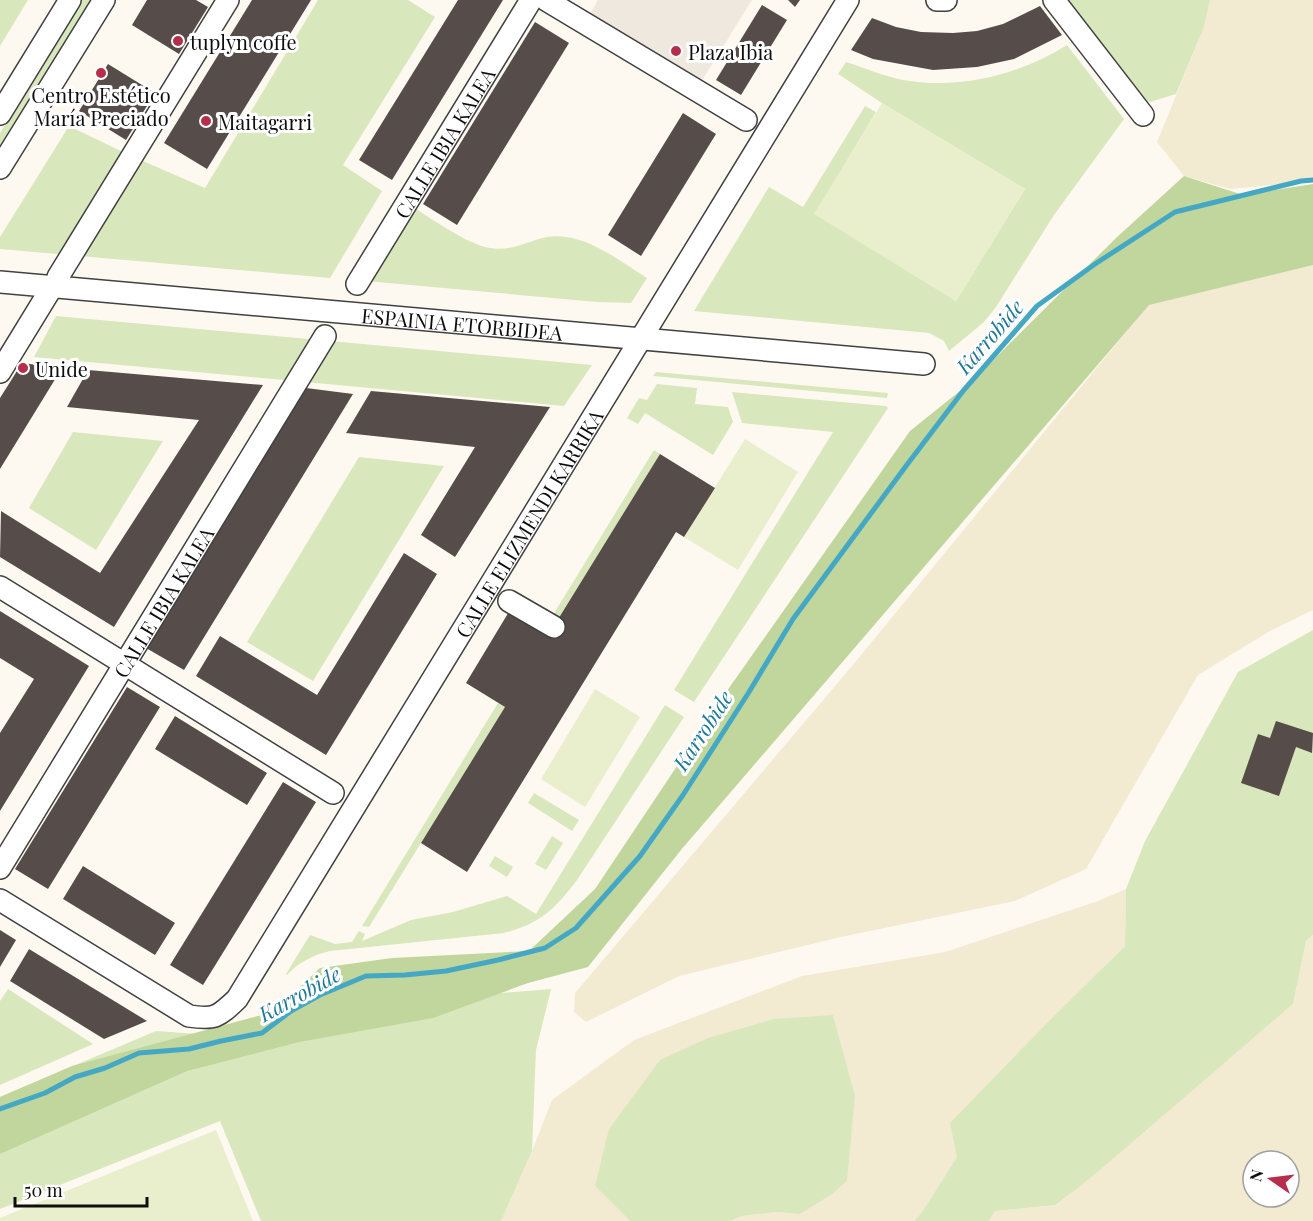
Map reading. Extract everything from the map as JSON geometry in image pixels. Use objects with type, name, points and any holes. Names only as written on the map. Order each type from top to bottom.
[{"type":"street","points":[[0,114],[70,0]]},
{"type":"street","points":[[0,168],[104,0]]},
{"type":"street","points":[[0,372],[228,0]]},
{"type":"street","name":"CALLE IBIA KALEA","points":[[357,284],[531,0]]},
{"type":"street","points":[[546,0],[746,120]]},
{"type":"street","name":"CALLE ELIZMENDI KARRIKA","points":[[0,900],[189,1016],[206,1019],[220,1015],[237,999],[848,0]]},
{"type":"street","points":[[937,0],[946,0]]},
{"type":"street","points":[[1054,0],[1143,115]]},
{"type":"street","name":"ESPAINIA ETORBIDEA","points":[[0,282],[924,364]]},
{"type":"street","name":"CALLE IBIA KALEA","points":[[0,868],[325,336]]},
{"type":"street","points":[[0,587],[333,793]]},
{"type":"street","name":"CALLE ELIZMENDI KARRIKA","points":[[509,601],[554,627]]},
{"type":"shaded area","name":"Plaza Ibia","points":[[598,0],[752,0],[696,90],[585,23]]},
{"type":"shaded area","points":[[1210,0],[1313,0],[1313,181],[1230,189],[1184,176],[1157,142],[1204,27]]},
{"type":"shaded area","points":[[1313,265],[1313,610],[1270,631],[1198,675],[1086,869],[1015,901],[841,937],[679,976],[586,1022],[574,1012],[575,993],[852,666],[1149,304]]},
{"type":"shaded area","points":[[1126,889],[1125,946],[1055,1015],[914,1221],[730,1221],[742,1216],[776,1212],[801,1214],[855,1095],[833,1015],[595,1186],[630,1221],[501,1221],[552,1100],[634,1040],[802,976],[945,952],[1098,901]]},
{"type":"shaded area","points":[[1313,935],[1313,1221],[989,1221],[995,1211],[1057,1205],[1293,1004],[1306,941]]},
{"type":"green space","points":[[0,0],[28,0],[0,46]]},
{"type":"green space","points":[[82,0],[91,0],[0,149],[0,133]]},
{"type":"green space","points":[[318,0],[408,0],[435,17],[343,165],[382,191],[330,278],[0,249],[0,237],[69,126],[205,188]]},
{"type":"green space","points":[[1061,0],[1210,0],[1204,27],[1176,94],[1150,102],[1135,97]]},
{"type":"green space","points":[[1067,45],[1124,119],[1054,215],[996,307],[984,322],[949,351],[944,341],[929,333],[694,311],[769,187],[803,207],[865,106],[876,112],[815,214],[956,301],[1025,189],[838,74],[846,62],[903,80],[924,83],[967,81],[988,78],[1029,65]]},
{"type":"green space","points":[[882,103],[1025,189],[956,301],[814,214]]},
{"type":"green space","points":[[1184,176],[1243,195],[1313,184],[1313,265],[1149,305],[681,850],[588,967],[528,983],[433,1018],[299,1042],[187,1071],[0,1154],[0,1097],[72,1066],[273,1012],[320,968],[392,958],[529,951],[595,889],[729,688],[910,431],[971,382],[1116,238]]},
{"type":"green space","points":[[413,207],[458,235],[485,247],[510,248],[547,237],[574,238],[600,248],[647,278],[631,303],[597,302],[366,281]]},
{"type":"green space","points":[[56,316],[592,365],[564,406],[34,357]]},
{"type":"green space","points":[[656,372],[888,393],[887,398],[653,376]]},
{"type":"green space","points":[[657,384],[697,388],[695,404],[728,407],[733,422],[713,455],[645,413],[638,424],[627,418],[639,398],[647,400]]},
{"type":"green space","points":[[732,392],[888,408],[694,702],[674,690],[833,432],[742,423]]},
{"type":"green space","points":[[73,432],[163,441],[96,550],[29,508]]},
{"type":"green space","points":[[745,439],[798,472],[738,570],[684,537]]},
{"type":"green space","points":[[654,450],[660,454],[559,619],[553,615]]},
{"type":"green space","points":[[359,457],[444,466],[313,681],[247,642]]},
{"type":"green space","points":[[1313,630],[1313,935],[1306,941],[1293,1004],[1056,1205],[995,1211],[989,1221],[914,1221],[957,1157],[950,1123],[1125,946],[1126,889],[1145,841],[1238,672]]},
{"type":"green space","points":[[595,689],[640,717],[585,807],[541,779]]},
{"type":"green space","points":[[498,703],[505,707],[369,927],[362,926]]},
{"type":"green space","points":[[665,705],[684,717],[577,880],[546,914],[528,925],[504,933],[330,951],[307,960],[286,974],[310,935],[335,944],[352,942],[359,931],[365,934],[362,941],[411,920],[453,912],[507,896],[536,914]]},
{"type":"green space","points":[[534,793],[579,820],[572,831],[528,803]]},
{"type":"green space","points":[[552,836],[563,843],[546,870],[535,864]]},
{"type":"green space","points":[[495,856],[513,867],[507,877],[489,866]]},
{"type":"green space","points":[[8,989],[93,1044],[0,1085],[0,1001]]},
{"type":"green space","points":[[551,989],[536,1050],[532,1151],[501,1221],[261,1221],[220,1121],[0,1209],[0,1097],[156,1031],[198,1034],[368,1004]]},
{"type":"green space","points":[[833,1015],[855,1095],[847,1181],[832,1194],[800,1214],[776,1212],[742,1216],[730,1221],[630,1221],[595,1186],[609,1129],[660,1060],[708,1038],[774,1019]]},
{"type":"green space","points":[[216,1130],[253,1221],[0,1221],[0,1218]]},
{"type":"building","points":[[147,0],[196,0],[208,7],[179,54],[132,25]]},
{"type":"building","points":[[252,0],[311,0],[207,169],[164,143]]},
{"type":"building","points":[[458,0],[503,0],[392,180],[359,160]]},
{"type":"building","points":[[788,0],[800,0],[795,7]]},
{"type":"building","points":[[762,5],[787,20],[741,95],[716,80]]},
{"type":"building","points":[[1040,6],[1062,35],[1014,59],[977,67],[933,70],[873,59],[851,50],[872,18],[896,27],[921,32],[953,33],[977,31],[1003,24]]},
{"type":"building","points":[[535,22],[569,43],[457,225],[423,204]]},
{"type":"building","points":[[108,64],[155,93],[126,140],[79,111]]},
{"type":"building","points":[[683,113],[716,134],[641,256],[608,235]]},
{"type":"building","points":[[22,363],[62,368],[0,469],[0,398]]},
{"type":"building","points":[[88,370],[263,385],[114,627],[0,557],[1,511],[100,573],[199,420],[67,407]]},
{"type":"building","points":[[306,388],[353,394],[184,670],[146,648]]},
{"type":"building","points":[[371,391],[550,407],[455,557],[421,535],[475,447],[346,433]]},
{"type":"building","points":[[660,454],[715,488],[684,537],[676,532],[467,872],[421,843],[505,707],[466,683],[510,610],[549,634]]},
{"type":"building","points":[[404,553],[437,574],[326,755],[196,676],[220,636],[317,695]]},
{"type":"building","points":[[0,611],[89,666],[0,811],[0,733],[34,679],[0,658]]},
{"type":"building","points":[[127,687],[160,707],[48,889],[15,869]]},
{"type":"building","points":[[175,716],[267,773],[247,805],[155,749]]},
{"type":"building","points":[[1276,721],[1313,733],[1312,753],[1296,747],[1279,796],[1241,783],[1258,734],[1270,738]]},
{"type":"building","points":[[283,782],[316,802],[203,985],[170,965]]},
{"type":"building","points":[[83,866],[175,923],[155,955],[63,899]]},
{"type":"building","points":[[0,930],[16,940],[0,967]]},
{"type":"building","points":[[29,949],[147,1021],[104,1039],[10,981]]},
{"type":"waterway","name":"Karrobide","points":[[0,1109],[45,1093],[75,1077],[105,1068],[139,1053],[189,1049],[262,1033],[291,1011],[320,995],[366,976],[446,971],[498,960],[545,948],[576,928],[640,856],[683,795],[793,619],[906,466],[963,391],[1037,306],[1095,264],[1175,212],[1313,180]]},
{"type":"place","name":"tuplyn coffe","points":[[178,41]]},
{"type":"place","name":"Plaza Ibia","points":[[676,51]]},
{"type":"place","name":"Centro Estético María Preciado","points":[[101,73]]},
{"type":"place","name":"Maitagarri","points":[[206,121]]},
{"type":"place","name":"Unide","points":[[23,368]]}]
